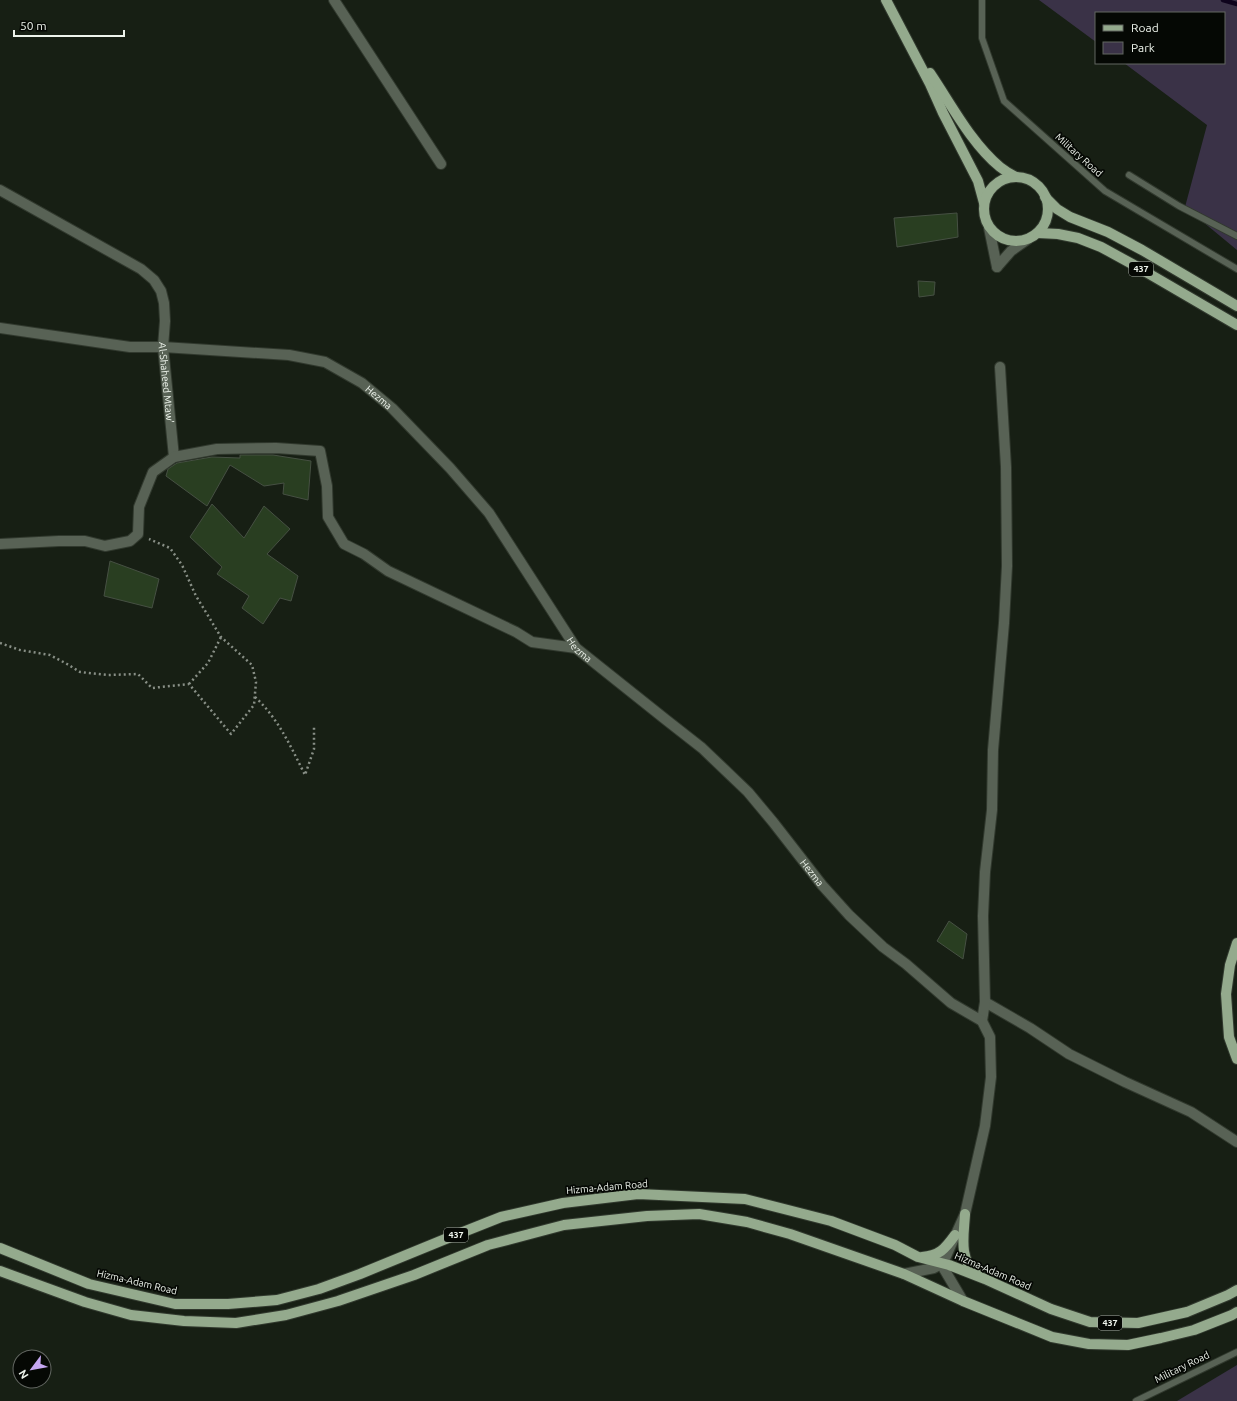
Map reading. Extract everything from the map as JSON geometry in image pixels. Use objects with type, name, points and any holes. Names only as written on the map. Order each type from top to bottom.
[{"type":"main road","points":[[886,0],[978,181],[984,204],[985,220],[989,228],[997,236],[1018,242],[1028,239],[1038,233],[1044,225],[1047,216],[1048,206],[1041,189],[1033,182],[1025,178],[1016,177],[1004,179],[995,184],[988,193],[984,204]]},
{"type":"main road","points":[[899,25],[974,140],[997,164],[1016,177]]},
{"type":"main road","name":"437","points":[[1045,197],[1057,209],[1070,217],[1108,232],[1142,250],[1237,306]]},
{"type":"main road","name":"437","points":[[1038,233],[1058,234],[1101,247],[1134,264],[1237,325]]},
{"type":"main road","points":[[1237,943],[1230,965],[1226,994],[1229,1037],[1237,1059]]},
{"type":"main road","name":"Hizma-Adam Road","points":[[0,1248],[89,1284],[175,1304],[228,1304],[277,1300],[319,1289],[360,1274],[501,1217],[563,1203],[638,1194],[745,1199],[831,1221],[896,1245],[918,1257],[943,1263],[985,1279],[1050,1309],[1090,1322],[1138,1323],[1186,1312],[1237,1290]]},
{"type":"main road","name":"437","points":[[0,1271],[85,1302],[131,1315],[184,1321],[236,1323],[286,1315],[338,1301],[414,1275],[488,1244],[564,1225],[647,1216],[699,1214],[747,1222],[790,1234],[904,1274],[963,1301],[1052,1337],[1090,1344],[1128,1344],[1161,1338],[1194,1330],[1237,1312]]},
{"type":"main road","points":[[965,1214],[964,1246],[966,1263],[972,1270],[985,1279]]},
{"type":"main road","points":[[918,1257],[936,1254],[946,1248],[955,1235]]},
{"type":"street","points":[[334,0],[441,164]]},
{"type":"street","points":[[0,190],[141,269],[154,280],[161,291],[164,303],[165,321],[163,347]]},
{"type":"street","points":[[989,228],[997,267],[1011,251],[1028,239]]},
{"type":"street","name":"Al-Shaheed Mtaw'","points":[[0,328],[130,347],[163,347],[174,457]]},
{"type":"street","name":"Hezma","points":[[163,347],[289,355],[325,362],[362,383],[392,408],[450,468],[489,513],[576,648],[652,710],[702,748],[748,792],[822,885],[849,915],[883,947],[906,964],[951,1003],[982,1021]]},
{"type":"street","points":[[963,1301],[944,1269],[943,1263],[965,1214],[985,1126],[991,1078],[990,1037],[982,1021],[985,1002],[983,916],[985,872],[992,810],[993,750],[1004,623],[1007,566],[1006,467],[1000,367]]},
{"type":"street","points":[[0,544],[79,541],[105,546],[130,541],[138,534],[138,507],[153,472],[174,457],[216,449],[276,448],[320,451],[327,486],[328,516],[344,544],[364,554],[388,570],[516,632],[532,642],[576,648]]},
{"type":"street","points":[[985,1002],[1030,1028],[1069,1054],[1125,1082],[1191,1112],[1237,1142]]},
{"type":"street","points":[[904,1274],[934,1268],[943,1263]]},
{"type":"lane","name":"Military Road","points":[[982,0],[982,38],[1004,101],[1105,191],[1237,269]]},
{"type":"lane","points":[[1129,175],[1179,206],[1237,236]]},
{"type":"lane","name":"Military Road","points":[[1136,1401],[1237,1352]]},
{"type":"path","points":[[138,534],[170,548],[182,565],[196,596],[221,637],[252,665],[256,682],[254,705],[231,734],[189,684]]},
{"type":"path","points":[[0,643],[20,650],[50,655],[80,672],[108,675],[138,674],[152,688],[189,684],[208,663],[221,637]]},
{"type":"path","points":[[255,697],[267,708],[284,734],[305,775],[314,749],[314,728]]},
{"type":"green space","points":[[1039,0],[1237,0],[1237,250],[1185,207],[1207,125],[1125,64],[1225,64],[1225,12],[1095,12],[1095,41]]},
{"type":"green space","points":[[1237,1365],[1237,1401],[1177,1401]]},
{"type":"building","points":[[957,213],[958,237],[897,247],[894,218]]},
{"type":"building","points":[[918,281],[935,282],[934,295],[919,297]]},
{"type":"building","points":[[240,455],[273,455],[311,461],[308,500],[283,494],[284,483],[264,486],[230,465],[207,506],[166,476],[168,469],[177,463],[212,457],[240,458]]},
{"type":"building","points":[[212,504],[244,538],[264,506],[290,529],[267,554],[298,576],[291,601],[280,598],[263,624],[242,608],[249,596],[217,574],[222,567],[190,537]]},
{"type":"building","points":[[110,561],[159,579],[152,608],[104,596]]},
{"type":"building","points":[[949,921],[967,934],[963,959],[937,941]]},
{"type":"waterway","points":[[1223,0],[1237,4]]}]
